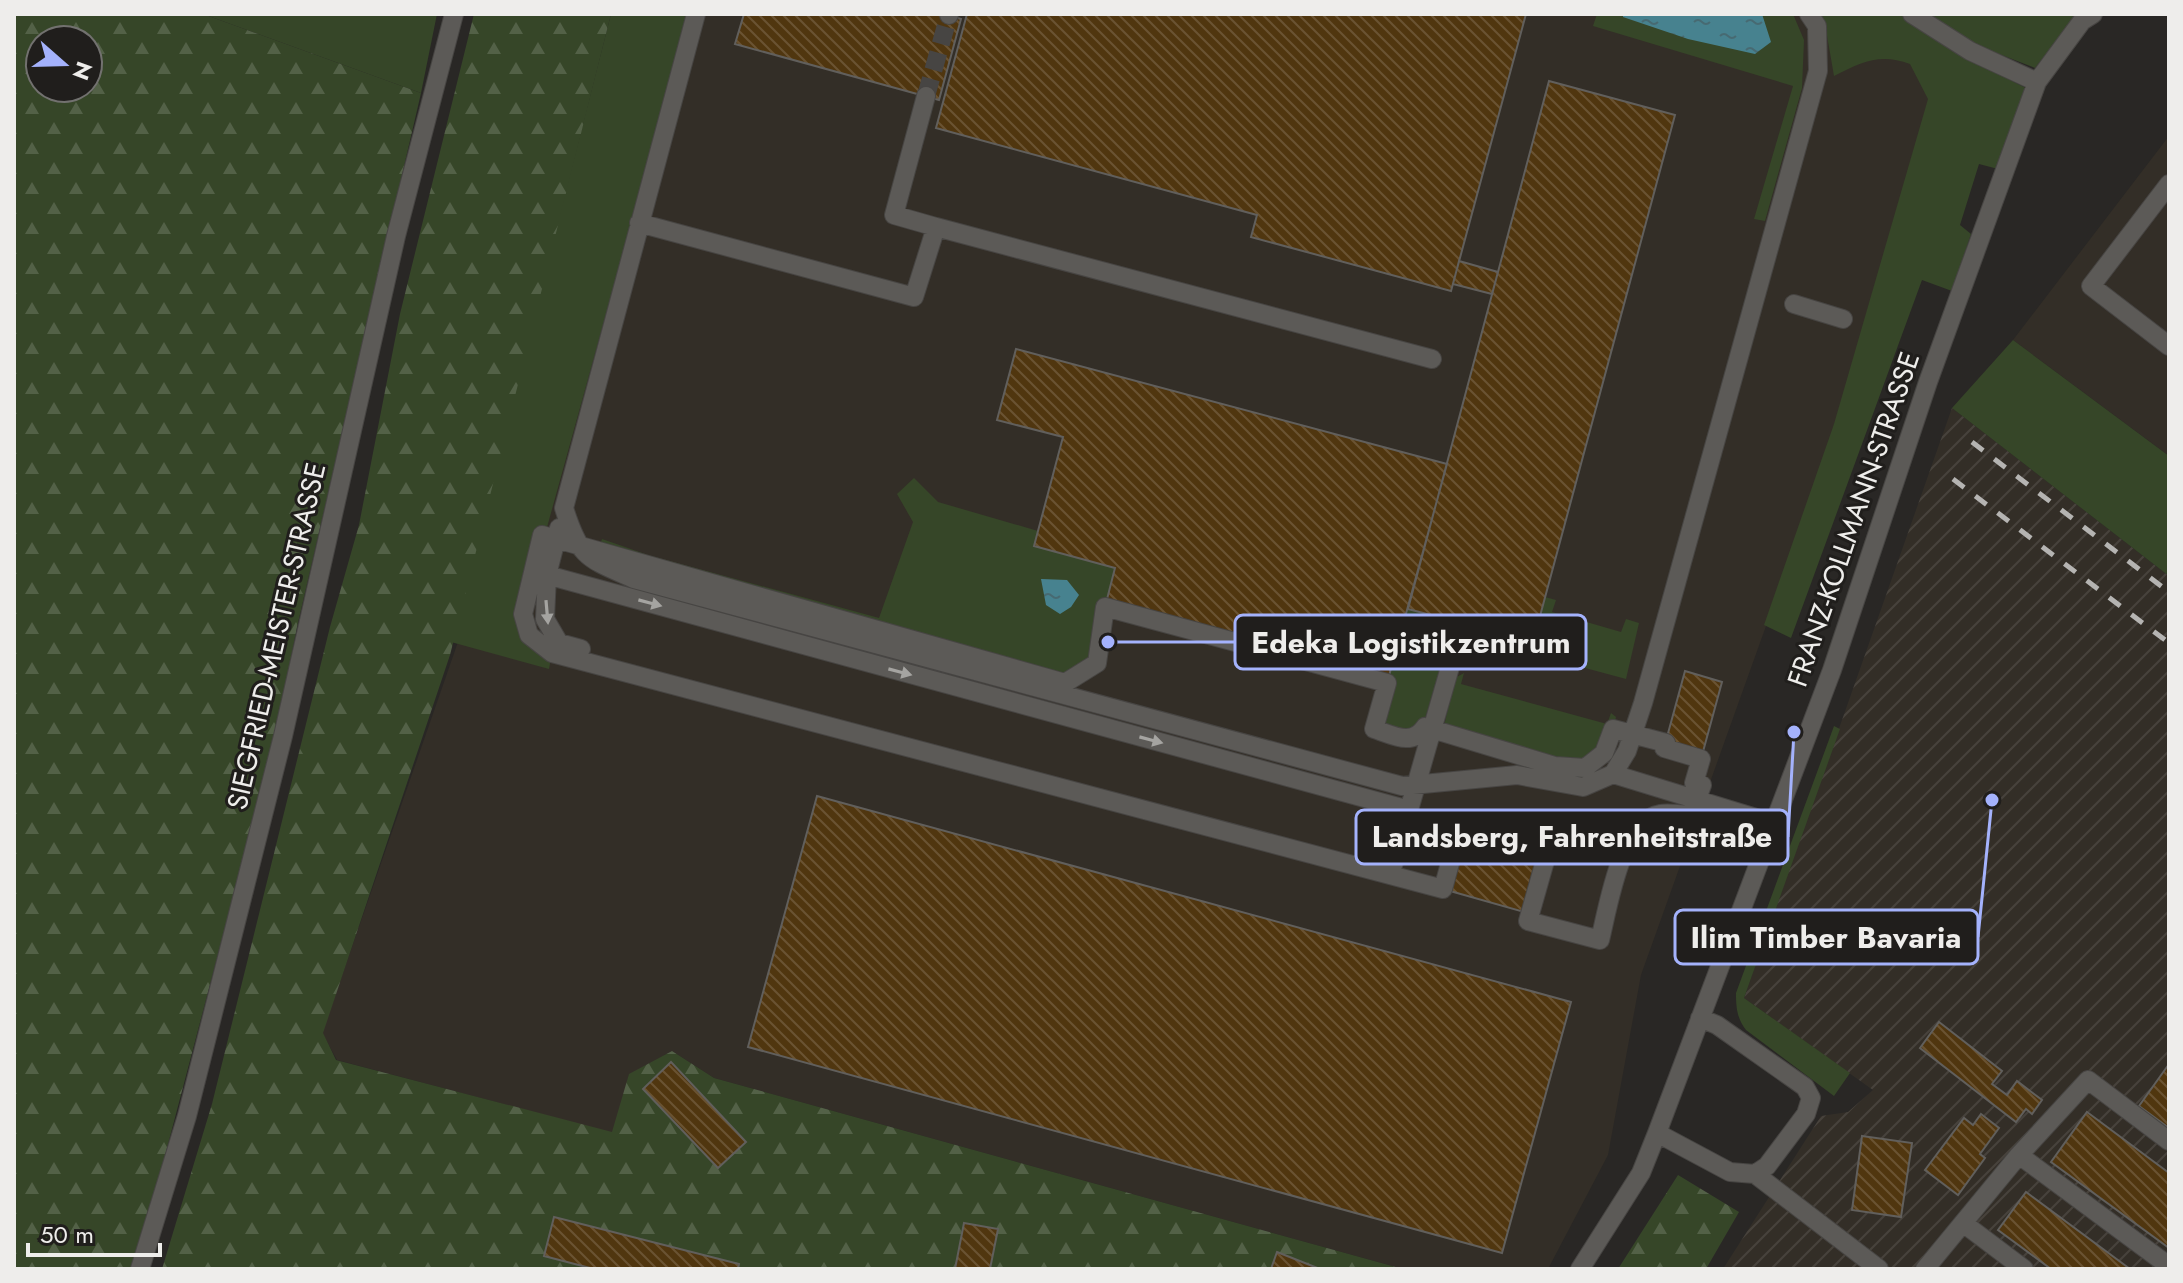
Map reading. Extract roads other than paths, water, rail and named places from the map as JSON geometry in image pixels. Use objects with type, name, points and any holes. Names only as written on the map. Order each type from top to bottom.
[{"type":"street","name":"SIEGFRIED-MEISTER-STRASSE","points":[[140,1269],[187,1116],[283,736],[396,236],[454,14]]},
{"type":"street","points":[[696,14],[547,575],[545,619],[559,643],[1392,869],[1461,629]]},
{"type":"street","points":[[1613,774],[1632,735],[1816,83],[1817,26],[1809,14]]},
{"type":"street","points":[[1912,14],[1970,51],[2037,82]]},
{"type":"street","name":"FRANZ-KOLLMANN-STRASSE","points":[[1580,1269],[1641,1173],[1776,824],[1832,670],[1928,382],[2037,82],[2082,21],[2093,14]]},
{"type":"street","points":[[926,96],[894,215],[1432,359]]},
{"type":"street","points":[[2169,184],[2091,286],[2169,346]]},
{"type":"street","points":[[639,223],[914,297],[936,227]]},
{"type":"street","points":[[1794,304],[1843,319]]},
{"type":"street","points":[[564,508],[575,545],[590,559],[634,579],[1387,782],[1416,785],[1517,775],[1583,787],[1613,774],[1776,824]]},
{"type":"street","points":[[542,535],[1065,683],[1097,663],[1105,607],[1387,683],[1374,729],[1406,740],[1420,735],[1425,727],[1434,729],[1555,766],[1585,768],[1604,753],[1613,729],[1701,759],[1694,783],[1702,785],[1691,815],[1658,814],[1636,828],[1619,866],[1600,940],[1528,921],[1547,854],[1459,830],[1443,889],[552,653],[529,635],[523,614],[542,535]]},
{"type":"street","points":[[547,575],[1409,810]]},
{"type":"street","points":[[1700,1018],[1717,1025],[1805,1087],[1811,1098],[1806,1114],[1767,1166],[1755,1174]]},
{"type":"street","points":[[1925,1269],[2019,1155],[2088,1080],[2169,1141]]},
{"type":"street","points":[[1657,1133],[1730,1172],[1755,1174],[1879,1269]]},
{"type":"street","points":[[2019,1155],[2169,1266]]},
{"type":"street","points":[[1963,1223],[2024,1269]]},
{"type":"water","points":[[1623,14],[1762,14],[1771,42],[1755,54],[1688,39],[1623,17]]},
{"type":"water","points":[[1041,579],[1067,580],[1079,595],[1071,607],[1060,614],[1046,605]]},
{"type":"tunnel","points":[[926,96],[949,15]]},
{"type":"railway","points":[[1972,442],[2169,592]]},
{"type":"railway","points":[[1953,479],[2169,643]]},
{"type":"place","name":"Edeka Logistikzentrum","points":[[1108,642]]},
{"type":"place","name":"Landsberg, Fahrenheitstraße","points":[[1794,732]]},
{"type":"place","name":"Ilim Timber Bavaria","points":[[1992,800]]}]
